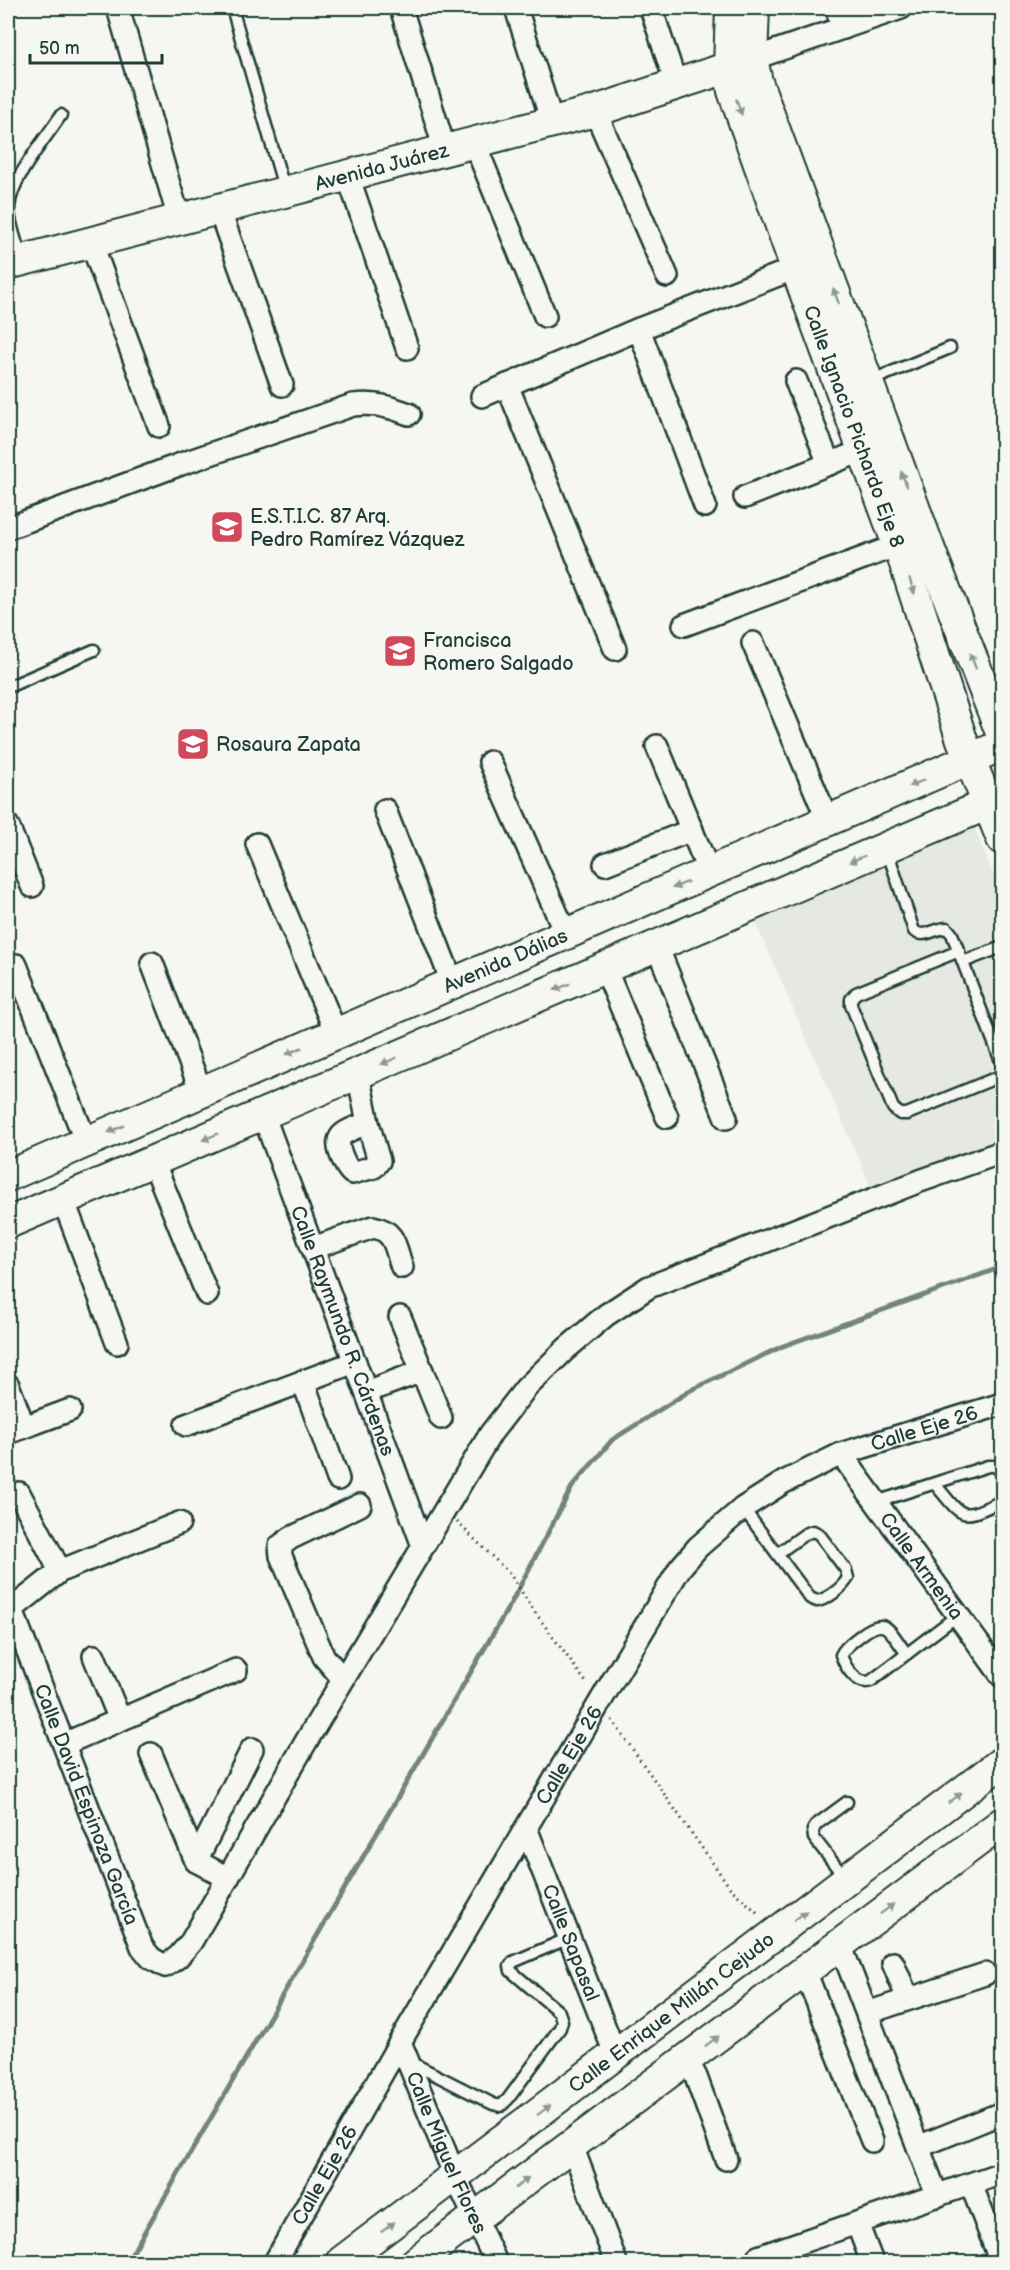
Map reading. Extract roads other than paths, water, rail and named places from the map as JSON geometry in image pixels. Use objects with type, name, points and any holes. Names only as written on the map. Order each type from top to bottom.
[{"type":"main road","name":"Calle Ignacio Pichardo Eje 8","points":[[731,8],[741,63],[757,82],[931,553],[1002,735]]},
{"type":"main road","name":"Calle Ignacio Pichardo Eje 8","points":[[754,8],[733,91],[898,545],[970,760],[995,800],[1002,839]]},
{"type":"main road","name":"Avenida Juárez","points":[[14,262],[595,111],[741,63]]},
{"type":"main road","name":"Avenida Dálias","points":[[8,1176],[1002,745]]},
{"type":"main road","points":[[8,1223],[995,800]]},
{"type":"main road","points":[[752,854],[769,897]]},
{"type":"main road","points":[[438,988],[443,1038]]},
{"type":"main road","points":[[72,1195],[75,1147]]},
{"type":"main road","name":"Calle Enrique Millán Cejudo","points":[[342,2262],[1002,1762]]},
{"type":"main road","points":[[416,2262],[1002,1823]]},
{"type":"street","points":[[118,8],[179,219]]},
{"type":"street","points":[[401,8],[444,150]]},
{"type":"street","points":[[516,8],[552,122]]},
{"type":"street","points":[[651,8],[676,84]]},
{"type":"street","points":[[836,8],[844,27]]},
{"type":"street","points":[[741,63],[902,8]]},
{"type":"street","points":[[595,111],[667,276]]},
{"type":"street","points":[[474,142],[545,316]]},
{"type":"street","points":[[348,176],[407,348]]},
{"type":"street","points":[[219,209],[282,385]]},
{"type":"street","points":[[91,243],[159,426]]},
{"type":"street","points":[[482,396],[639,328],[796,268]]},
{"type":"street","points":[[639,328],[705,506]]},
{"type":"street","points":[[796,381],[829,464]]},
{"type":"street","points":[[507,385],[615,649]]},
{"type":"street","points":[[8,528],[181,464],[353,405],[369,403],[388,406],[409,414]]},
{"type":"street","points":[[745,497],[864,450]]},
{"type":"street","points":[[684,625],[898,545]]},
{"type":"street","points":[[753,643],[828,821]]},
{"type":"street","points":[[657,746],[709,872]]},
{"type":"street","points":[[490,762],[566,934]]},
{"type":"street","points":[[385,810],[438,988]]},
{"type":"street","points":[[8,826],[32,886]]},
{"type":"street","points":[[605,864],[692,830]]},
{"type":"street","points":[[257,844],[336,1033]]},
{"type":"street","points":[[657,946],[726,1118]]},
{"type":"street","points":[[152,963],[201,1091]]},
{"type":"street","points":[[16,965],[75,1147]]},
{"type":"street","points":[[605,968],[667,1117]]},
{"type":"street","points":[[358,1074],[368,1123]]},
{"type":"street","name":"Calle Raymundo R. Cárdenas","points":[[263,1114],[423,1546]]},
{"type":"street","points":[[151,1754],[195,1861],[228,1878],[491,1433],[526,1388],[566,1348],[606,1315],[650,1287],[920,1181],[1002,1152]]},
{"type":"street","points":[[153,1161],[207,1294]]},
{"type":"street","points":[[72,1195],[117,1343]]},
{"type":"street","points":[[313,1248],[373,1227],[383,1229],[390,1233],[402,1267]]},
{"type":"street","points":[[400,1317],[441,1418]]},
{"type":"street","points":[[186,1425],[355,1362]]},
{"type":"street","points":[[366,1392],[422,1371]]},
{"type":"street","points":[[303,1381],[338,1479]]},
{"type":"street","points":[[8,1385],[16,1430],[70,1410]]},
{"type":"street","name":"Calle Eje 26","points":[[275,2262],[400,2042],[600,1702],[681,1568],[698,1547],[743,1508],[784,1482],[841,1454],[1002,1404]]},
{"type":"street","name":"Calle Armenia","points":[[841,1454],[1002,1676]]},
{"type":"street","points":[[19,1493],[60,1571]]},
{"type":"street","points":[[344,1679],[324,1656],[314,1636],[281,1556],[280,1546],[291,1538],[360,1505]]},
{"type":"street","points":[[9,1605],[60,1571],[179,1523]]},
{"type":"street","name":"Calle David Espinoza García","points":[[9,1605],[142,1947],[151,1958],[165,1966],[178,1957],[190,1942],[228,1878]]},
{"type":"street","points":[[94,1656],[120,1720]]},
{"type":"street","points":[[64,1744],[236,1670]]},
{"type":"street","points":[[195,1861],[252,1749]]},
{"type":"street","name":"Calle Sapasal","points":[[526,1828],[616,2056]]},
{"type":"street","points":[[840,1944],[937,2196]]},
{"type":"street","points":[[893,1963],[908,1999]]},
{"type":"street","points":[[805,1971],[872,2141]]},
{"type":"street","points":[[867,2013],[984,1974]]},
{"type":"street","name":"Calle Miguel Flores","points":[[400,2042],[455,2176],[476,2218],[489,2259]]},
{"type":"street","points":[[687,2060],[696,2077],[726,2159]]},
{"type":"street","points":[[918,2148],[1002,2113]]},
{"type":"street","points":[[572,2146],[616,2262]]},
{"type":"street","points":[[758,2257],[1002,2173]]},
{"type":"street","points":[[971,2184],[1001,2262]]},
{"type":"street","points":[[857,2223],[872,2262]]},
{"type":"lane","points":[[232,8],[285,192]]},
{"type":"lane","points":[[14,262],[9,210],[12,195],[24,170],[61,115]]},
{"type":"lane","points":[[867,382],[950,348]]},
{"type":"lane","points":[[8,687],[94,651]]},
{"type":"lane","points":[[886,847],[914,931],[918,934],[925,934],[947,928],[952,934],[1002,1064]]},
{"type":"lane","points":[[1002,946],[961,956],[856,993],[850,999],[894,1108],[900,1114],[907,1114],[998,1077],[1002,1069]]},
{"type":"lane","points":[[876,1502],[988,1466],[995,1466],[1002,1472]]},
{"type":"lane","points":[[935,1484],[958,1512],[964,1515],[971,1515],[1002,1501]]},
{"type":"lane","points":[[743,1508],[777,1554],[810,1598],[817,1601],[823,1600],[848,1578],[846,1570],[819,1534],[813,1531],[777,1554]]},
{"type":"lane","points":[[907,1654],[886,1627],[880,1624],[874,1625],[844,1648],[841,1655],[859,1682],[871,1681],[907,1654],[958,1615]]},
{"type":"lane","points":[[847,1802],[813,1830],[814,1838],[847,1881]]},
{"type":"lane","points":[[409,2062],[501,2106],[560,2028],[562,2021],[559,2012],[511,1971],[510,1966],[513,1962],[569,1938]]},
{"type":"waterway","points":[[127,2262],[511,1603],[572,1487],[612,1440],[691,1390],[783,1346],[1002,1267]]},
{"type":"place","name":"E.S.T.I.C. 87 Arq. Pedro Ramírez Vázquez","points":[[227,527]]},
{"type":"place","name":"Francisca Romero Salgado","points":[[400,651]]},
{"type":"place","name":"Rosaura Zapata","points":[[193,744]]}]
